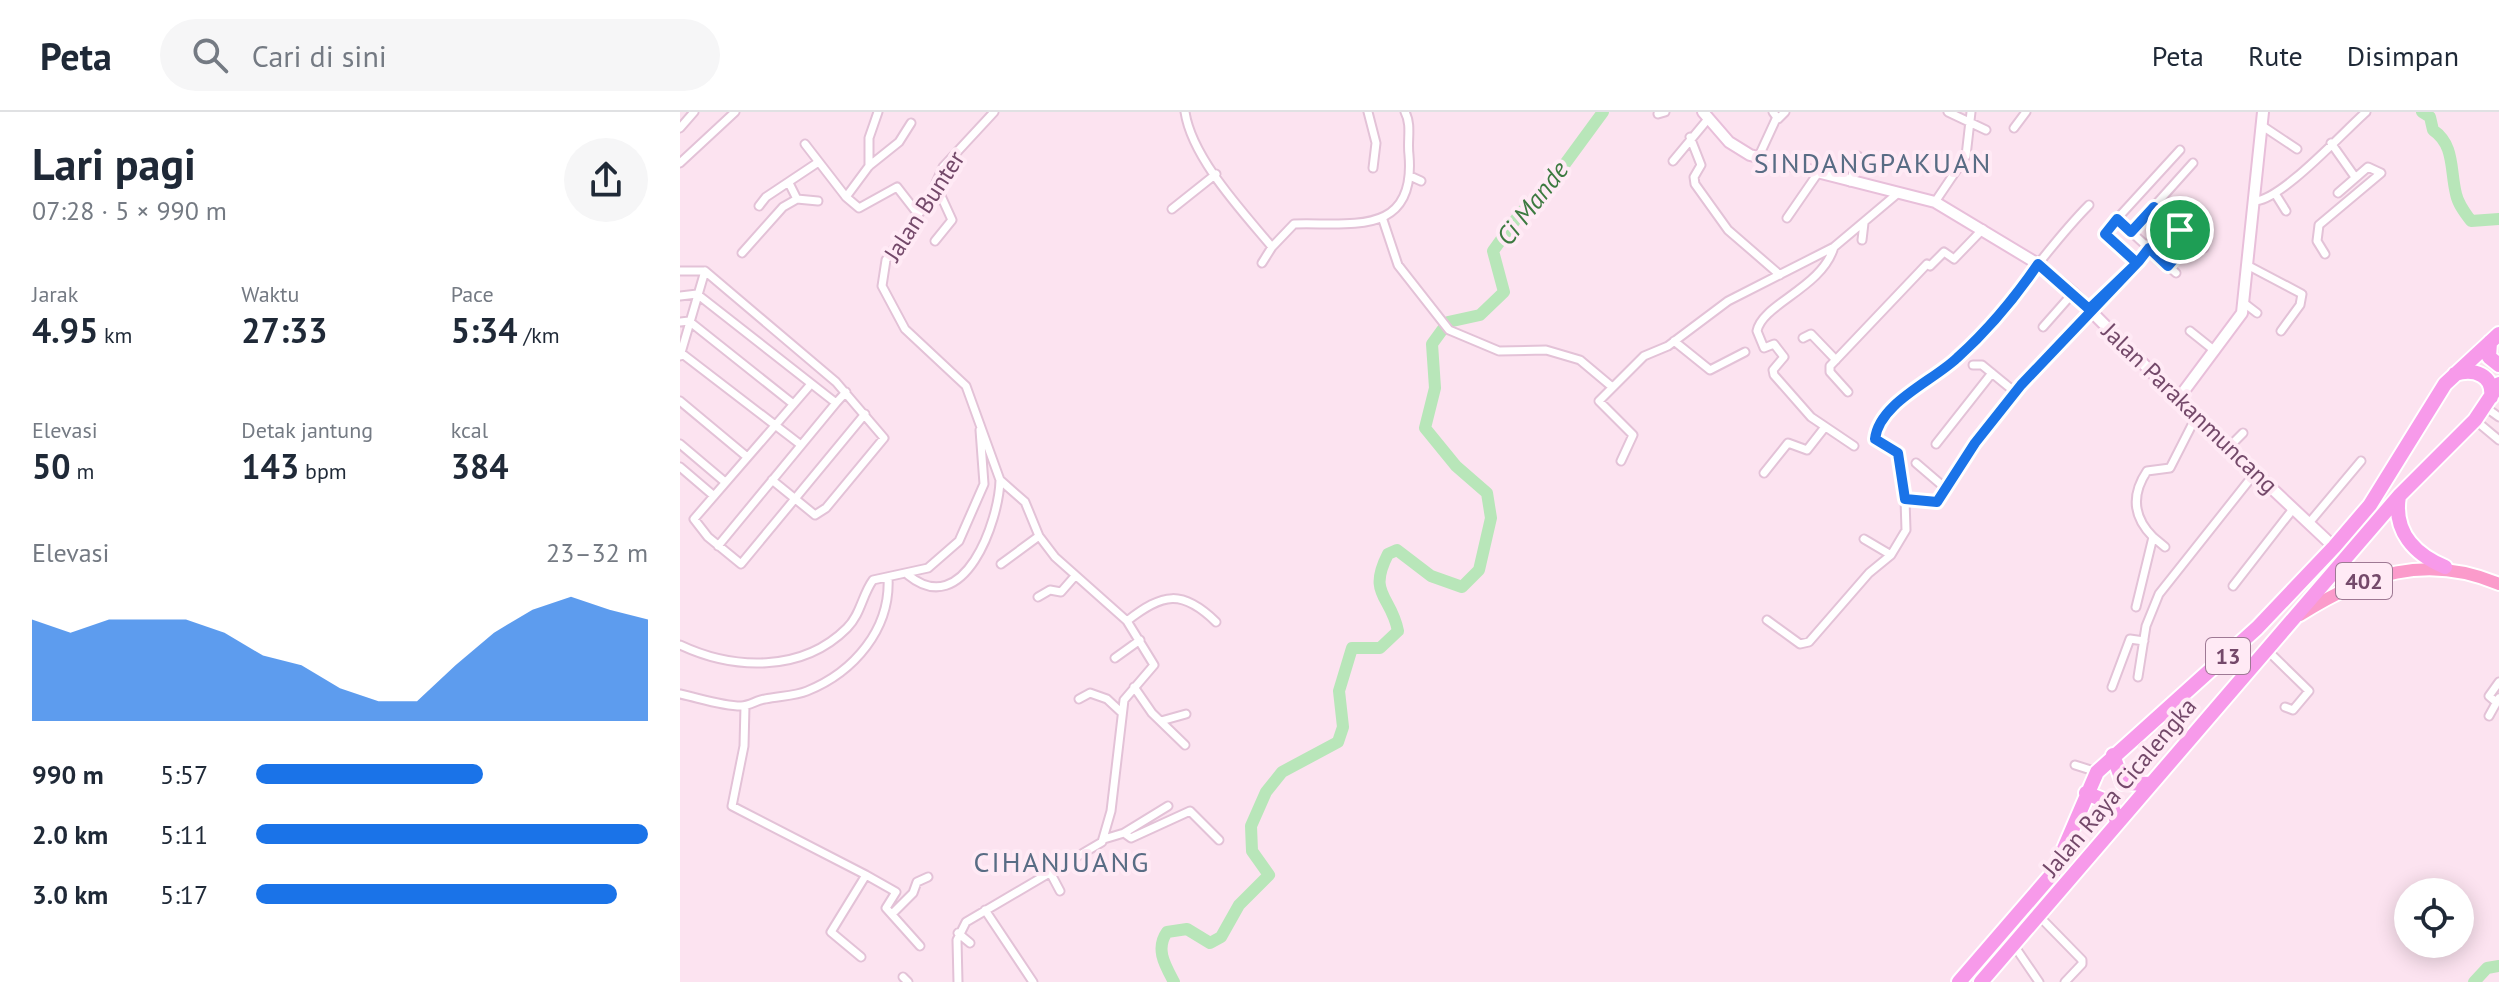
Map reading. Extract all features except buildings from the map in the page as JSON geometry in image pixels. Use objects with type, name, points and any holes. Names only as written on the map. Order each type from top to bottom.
[{"type":"highway","points":[[2495,338],[2489,357],[2499,365]]},
{"type":"highway","name":"13","points":[[2455,374],[2495,338]]},
{"type":"highway","points":[[2455,374],[2472,370],[2480,373],[2490,383],[2492,396]]},
{"type":"highway","name":"Jalan Raya Cicalengka","points":[[1959,982],[2054,872],[2097,772],[2215,668],[2334,547],[2370,505],[2445,384],[2455,374]]},
{"type":"highway","name":"Jalan Raya Cicalengka","points":[[1981,982],[2399,496],[2475,420],[2492,396]]},
{"type":"highway","name":"402","points":[[2399,496],[2397,519],[2403,534],[2423,556],[2445,567]]},
{"type":"highway","points":[[2113,755],[2123,783],[2151,784]]},
{"type":"highway","points":[[2086,793],[2111,803],[2117,822]]},
{"type":"main road","points":[[2178,399],[2239,320],[2244,303],[2263,112]]},
{"type":"main road","name":"Jalan Parakanmuncang","points":[[1706,116],[1729,142],[1758,158],[1935,202],[2038,264],[2073,293],[2196,417],[2334,547]]},
{"type":"main road","name":"402","points":[[2291,621],[2340,590],[2366,580],[2428,567],[2445,567],[2499,584]]},
{"type":"street","points":[[680,128],[694,112]]},
{"type":"street","points":[[680,163],[735,112]]},
{"type":"street","points":[[869,166],[869,138],[878,112]]},
{"type":"street","name":"Jalan Bunter","points":[[994,112],[943,167],[936,185],[886,260],[882,286],[905,329],[966,386],[1000,480],[1025,502],[1039,536],[1075,576],[1127,621],[1154,665],[1124,700],[1111,811],[1104,839]]},
{"type":"street","points":[[1185,112],[1192,139],[1272,247]]},
{"type":"street","points":[[1368,112],[1376,143],[1373,168]]},
{"type":"street","points":[[1262,263],[1272,247],[1294,224],[1340,226],[1383,220],[1400,200],[1410,176],[1410,124],[1405,112]]},
{"type":"street","points":[[1758,158],[1774,115],[1782,119],[1785,112]]},
{"type":"street","points":[[1948,112],[1970,116],[1986,130]]},
{"type":"street","points":[[2014,128],[2026,112]]},
{"type":"street","points":[[2253,201],[2276,195],[2366,112]]},
{"type":"street","points":[[1673,161],[1706,116]]},
{"type":"street","points":[[1935,202],[1966,156],[1970,116]]},
{"type":"street","points":[[846,197],[869,166],[895,146],[911,123]]},
{"type":"street","points":[[2261,125],[2297,149]]},
{"type":"street","points":[[1690,137],[1701,161],[1695,184],[1728,230],[1780,275]]},
{"type":"street","points":[[2331,143],[2355,177]]},
{"type":"street","points":[[805,144],[846,197],[862,208],[900,187],[918,214]]},
{"type":"street","points":[[2137,263],[2105,234],[2180,150]]},
{"type":"street","points":[[1850,182],[1858,156]]},
{"type":"street","points":[[759,206],[766,197],[817,163]]},
{"type":"street","points":[[2131,232],[2193,163]]},
{"type":"street","points":[[2325,254],[2319,246],[2318,229],[2381,173],[2368,167],[2338,193]]},
{"type":"street","points":[[1787,218],[1818,173]]},
{"type":"street","points":[[1172,209],[1216,174]]},
{"type":"street","points":[[1410,176],[1421,181]]},
{"type":"street","points":[[789,183],[797,199]]},
{"type":"street","points":[[935,241],[952,220],[936,185]]},
{"type":"street","points":[[1621,461],[1633,435],[1599,404],[1611,386],[1636,362],[1674,341],[1728,301],[1834,247],[1897,194]]},
{"type":"street","points":[[2276,195],[2286,211]]},
{"type":"street","points":[[742,253],[783,207],[797,199],[818,201]]},
{"type":"street","points":[[1767,620],[1805,645],[1869,573],[1891,555],[1906,530],[1905,499],[1898,453],[1875,439],[1879,424],[1966,349],[2001,314],[2038,264],[2089,205]]},
{"type":"street","points":[[2154,207],[2204,248]]},
{"type":"street","points":[[2117,219],[2176,273]]},
{"type":"street","points":[[1383,220],[1398,265],[1436,310],[1445,328],[1499,351],[1546,350],[1580,360],[1611,386]]},
{"type":"street","points":[[1862,240],[1864,223]]},
{"type":"street","points":[[1848,392],[1828,369],[1927,264],[1930,266],[1944,252],[1954,259],[1983,229]]},
{"type":"street","points":[[2168,266],[2192,238]]},
{"type":"street","points":[[1834,247],[1823,269],[1805,287],[1767,313],[1757,331],[1764,348],[1775,345],[1784,359],[1772,373],[1801,407],[1854,446]]},
{"type":"street","points":[[1905,499],[1934,504],[2015,392],[2149,248]]},
{"type":"street","points":[[2247,265],[2302,294],[2300,305],[2281,331]]},
{"type":"street","points":[[680,271],[705,271],[846,392],[884,438],[883,443],[821,512],[811,514],[772,480]]},
{"type":"street","points":[[705,271],[684,321],[680,354],[801,445]]},
{"type":"street","points":[[2043,327],[2073,293]]},
{"type":"street","points":[[680,296],[697,294],[836,403]]},
{"type":"street","points":[[2244,303],[2257,313]]},
{"type":"street","points":[[684,321],[792,403]]},
{"type":"street","points":[[2190,331],[2215,351]]},
{"type":"street","points":[[1803,338],[1811,334],[1836,360]]},
{"type":"street","points":[[1674,341],[1710,370],[1745,352]]},
{"type":"street","points":[[1973,365],[1979,363],[2015,392]]},
{"type":"street","points":[[1936,444],[1992,373]]},
{"type":"street","points":[[811,384],[694,519],[718,546],[741,564],[865,414]]},
{"type":"street","points":[[718,546],[846,392]]},
{"type":"street","points":[[2492,396],[2499,417]]},
{"type":"street","points":[[680,401],[746,456]]},
{"type":"street","points":[[2165,547],[2138,520],[2136,494],[2147,471],[2166,470],[2173,464],[2196,417]]},
{"type":"street","points":[[680,645],[719,661],[736,663],[795,658],[819,648],[846,629],[860,611],[870,583],[928,568],[948,554],[972,518],[984,484],[979,420]]},
{"type":"street","points":[[2475,420],[2499,440]]},
{"type":"street","points":[[1764,473],[1788,443],[1807,450],[1825,427]]},
{"type":"street","points":[[2228,448],[2243,433]]},
{"type":"street","points":[[680,444],[725,482]]},
{"type":"street","points":[[2309,523],[2361,461]]},
{"type":"street","points":[[1916,463],[1944,487]]},
{"type":"street","points":[[680,467],[714,496]]},
{"type":"street","points":[[2138,677],[2144,641],[2159,594],[2255,473]]},
{"type":"street","points":[[908,575],[918,583],[932,586],[946,584],[965,573],[988,541],[997,508],[1000,480]]},
{"type":"street","points":[[2233,586],[2293,509]]},
{"type":"street","points":[[1001,564],[1039,536]]},
{"type":"street","points":[[2136,607],[2153,537]]},
{"type":"street","points":[[1864,539],[1891,555]]},
{"type":"street","points":[[1038,597],[1050,590],[1061,592],[1075,576]]},
{"type":"street","points":[[680,694],[745,706],[757,700],[805,692],[851,664],[872,639],[884,616],[889,595],[888,577]]},
{"type":"street","points":[[1127,621],[1150,604],[1182,598],[1194,601],[1216,622]]},
{"type":"street","points":[[2112,687],[2130,639],[2144,641]]},
{"type":"street","points":[[1115,658],[1140,640]]},
{"type":"street","points":[[2266,649],[2309,691],[2293,710],[2285,707]]},
{"type":"street","points":[[2489,716],[2497,700],[2489,697],[2499,682]]},
{"type":"street","points":[[1134,687],[1185,745]]},
{"type":"street","points":[[1079,699],[1090,693],[1107,699],[1121,712]]},
{"type":"street","points":[[745,706],[744,746],[733,808],[896,892],[886,906],[920,946]]},
{"type":"street","points":[[1161,721],[1186,714]]},
{"type":"street","points":[[2075,765],[2097,772]]},
{"type":"street","points":[[958,982],[958,933],[966,922],[1051,874],[1104,839],[1124,833],[1168,806]]},
{"type":"street","points":[[1124,833],[1131,838],[1190,811],[1219,840]]},
{"type":"street","points":[[1051,874],[1060,891]]},
{"type":"street","points":[[861,957],[831,932],[866,875]]},
{"type":"street","points":[[892,914],[913,893],[917,882],[928,877]]},
{"type":"street","points":[[985,910],[1033,982]]},
{"type":"street","points":[[2038,915],[2082,960],[2082,964],[2065,982]]},
{"type":"street","points":[[958,933],[970,943]]},
{"type":"street","points":[[2013,944],[2039,982]]},
{"type":"waterway","name":"Ci Mande","points":[[1174,982],[1165,963],[1163,938],[1167,932],[1187,929],[1210,943],[1221,937],[1239,905],[1269,875],[1252,851],[1251,826],[1266,792],[1282,772],[1338,742],[1343,727],[1339,691],[1352,648],[1380,648],[1398,631],[1380,587],[1382,568],[1388,554],[1397,550],[1431,576],[1462,587],[1479,570],[1491,518],[1487,493],[1456,466],[1425,428],[1435,388],[1432,344],[1448,322],[1480,315],[1504,292],[1493,251],[1519,215],[1559,172],[1603,112]]},
{"type":"waterway","points":[[2422,112],[2430,117],[2433,130],[2445,143],[2457,198],[2466,215],[2471,221],[2499,219]]},
{"type":"waterway","points":[[2474,982],[2487,968],[2499,966]]},
{"type":"district","name":"SINDANGPAKUAN","points":[[1873,162]]},
{"type":"district","name":"CIHANJUANG","points":[[1062,861]]},
{"type":"route","points":[[2180,230],[2154,207],[2131,232],[2117,219],[2105,234],[2137,263],[2089,309],[2021,385],[1975,443],[1944,487],[1939,500],[1930,504],[1905,499],[1898,453],[1876,442],[1879,424],[1896,406],[1957,358],[2001,314],[2038,264],[2089,309],[2105,294],[2137,263],[2139,261],[2149,248],[2168,266],[2192,238],[2180,230]]}]
